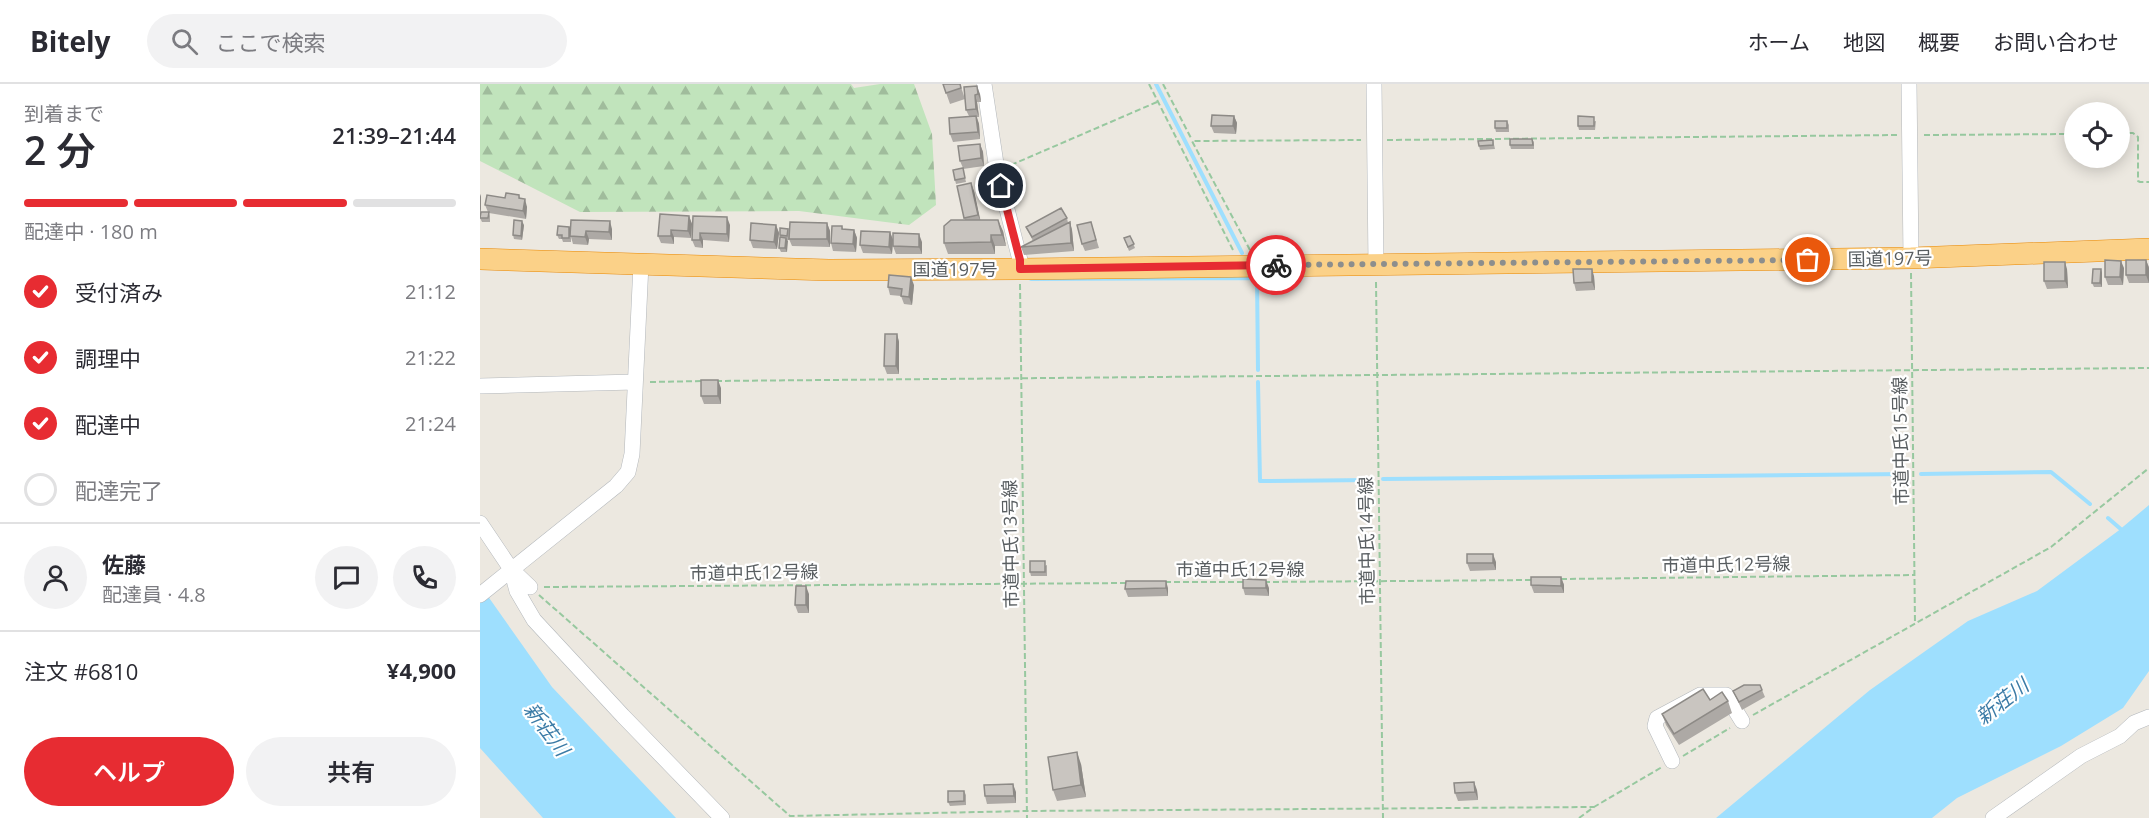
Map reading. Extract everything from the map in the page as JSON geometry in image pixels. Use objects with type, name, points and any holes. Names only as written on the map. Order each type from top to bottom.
[{"type":"highway","name":"国道197号","points":[[480,259],[829,270],[1020,269],[1911,258],[2149,249]]},
{"type":"street","points":[[984,84],[997,170],[1020,260],[1020,269]]},
{"type":"street","points":[[1374,84],[1376,264]]},
{"type":"street","points":[[1909,84],[1911,258]]},
{"type":"street","points":[[480,595],[616,486],[628,472],[632,454],[640,264]]},
{"type":"street","points":[[480,386],[635,382]]},
{"type":"street","points":[[480,523],[506,574],[534,620],[622,716],[722,818]]},
{"type":"street","points":[[506,574],[530,587]]},
{"type":"street","points":[[1672,761],[1655,726],[1657,718],[1700,695],[1726,695],[1742,721]]},
{"type":"street","points":[[1993,818],[2081,756],[2120,736],[2133,723],[2149,717]]},
{"type":"path","points":[[1149,84],[1249,265]]},
{"type":"path","points":[[1163,84],[1249,265]]},
{"type":"path","points":[[997,170],[1157,102]]},
{"type":"path","points":[[2130,133],[2138,137],[2138,181],[2149,182]]},
{"type":"path","points":[[1192,141],[2064,134]]},
{"type":"path","name":"市道中氏15号線","points":[[1911,258],[1915,624],[2051,547],[2149,468]]},
{"type":"path","name":"市道中氏14号線","points":[[1376,264],[1383,818]]},
{"type":"path","name":"市道中氏13号線","points":[[1020,269],[1027,818]]},
{"type":"path","points":[[717,381],[2149,368]]},
{"type":"path","points":[[635,382],[705,381]]},
{"type":"path","name":"市道中氏12号線","points":[[1558,579],[1915,575]]},
{"type":"path","name":"市道中氏12号線","points":[[1261,582],[1534,580]]},
{"type":"path","name":"市道中氏12号線","points":[[1155,582],[1250,582]]},
{"type":"path","name":"市道中氏12号線","points":[[530,587],[1131,583]]},
{"type":"path","points":[[530,587],[791,817],[1027,811],[1594,807]]},
{"type":"green space","points":[[480,84],[851,84],[854,88],[880,84],[914,84],[932,134],[936,205],[909,225],[799,211],[580,212],[480,161]]},
{"type":"water","name":"新荘川","points":[[2149,505],[2149,671],[2123,708],[2061,746],[1957,798],[1932,818],[1716,818],[1870,690],[1968,621],[2037,591]]},
{"type":"water","name":"新荘川","points":[[480,585],[552,687],[676,818],[543,818],[480,748]]},
{"type":"building","points":[[943,84],[960,84],[961,88],[946,93]]},
{"type":"building","points":[[977,86],[976,109],[966,110],[964,87]]},
{"type":"building","points":[[1212,115],[1234,116],[1233,126],[1211,126]]},
{"type":"building","points":[[976,116],[978,132],[950,134],[949,118]]},
{"type":"building","points":[[1578,116],[1594,117],[1594,126],[1578,126]]},
{"type":"building","points":[[1495,121],[1507,121],[1507,128],[1495,128]]},
{"type":"building","points":[[1510,139],[1532,139],[1533,145],[1510,145]]},
{"type":"building","points":[[1493,140],[1493,145],[1479,146],[1478,141]]},
{"type":"building","points":[[980,144],[981,158],[960,161],[958,146]]},
{"type":"building","points":[[963,168],[965,178],[955,180],[953,170]]},
{"type":"building","points":[[971,183],[978,215],[964,218],[957,186]]},
{"type":"building","points":[[506,193],[519,195],[519,198],[525,199],[523,211],[485,205],[487,195],[505,198]]},
{"type":"building","points":[[1061,208],[1067,218],[1032,237],[1026,227]]},
{"type":"building","points":[[481,212],[489,212],[488,218],[480,218]]},
{"type":"building","points":[[660,214],[689,216],[688,231],[671,230],[671,236],[658,236]]},
{"type":"building","points":[[693,216],[727,217],[727,234],[700,233],[700,240],[692,240]]},
{"type":"building","points":[[514,220],[522,221],[521,236],[513,235]]},
{"type":"building","points":[[571,220],[610,221],[609,232],[586,231],[585,237],[570,236]]},
{"type":"building","points":[[951,220],[998,220],[1002,235],[991,235],[991,242],[944,243],[944,226]]},
{"type":"building","points":[[790,222],[827,223],[827,239],[789,239]]},
{"type":"building","points":[[1070,222],[1071,243],[1021,247]]},
{"type":"building","points":[[1091,222],[1096,240],[1082,244],[1077,225]]},
{"type":"building","points":[[751,223],[776,225],[774,242],[750,240]]},
{"type":"building","points":[[558,226],[569,227],[569,238],[557,235]]},
{"type":"building","points":[[832,226],[854,230],[853,244],[831,243]]},
{"type":"building","points":[[780,228],[788,229],[787,236],[780,235]]},
{"type":"building","points":[[861,231],[890,232],[889,247],[860,245]]},
{"type":"building","points":[[893,233],[919,234],[919,247],[893,246]]},
{"type":"building","points":[[1130,236],[1134,244],[1128,247],[1124,238]]},
{"type":"building","points":[[780,237],[786,238],[785,248],[779,248]]},
{"type":"building","points":[[2105,260],[2121,261],[2120,277],[2105,277]]},
{"type":"building","points":[[2126,260],[2146,260],[2146,275],[2126,275]]},
{"type":"building","points":[[2044,262],[2065,262],[2065,281],[2044,281]]},
{"type":"building","points":[[1573,269],[1592,269],[1592,282],[1574,283]]},
{"type":"building","points":[[2093,269],[2101,269],[2100,283],[2092,283]]},
{"type":"building","points":[[889,275],[911,277],[909,297],[901,296],[902,289],[888,287]]},
{"type":"building","points":[[885,334],[897,334],[896,366],[884,366]]},
{"type":"building","points":[[701,380],[718,380],[718,396],[701,396]]},
{"type":"building","points":[[1467,554],[1493,554],[1493,563],[1467,563]]},
{"type":"building","points":[[1030,561],[1045,561],[1045,572],[1030,572]]},
{"type":"building","points":[[1531,577],[1561,577],[1561,586],[1531,585]]},
{"type":"building","points":[[1243,579],[1266,580],[1266,588],[1243,588]]},
{"type":"building","points":[[1126,581],[1166,581],[1166,588],[1125,589]]},
{"type":"building","points":[[796,586],[806,586],[806,605],[795,605]]},
{"type":"building","points":[[1744,685],[1760,685],[1762,690],[1739,702],[1733,691]]},
{"type":"building","points":[[1703,689],[1710,700],[1722,692],[1728,701],[1674,734],[1662,714]]},
{"type":"building","points":[[1077,752],[1081,785],[1053,790],[1048,757]]},
{"type":"building","points":[[1474,782],[1475,792],[1455,793],[1454,783]]},
{"type":"building","points":[[1013,784],[1014,796],[985,796],[984,785]]},
{"type":"building","points":[[948,791],[964,791],[964,801],[948,802]]},
{"type":"waterway","points":[[1156,84],[1242,253]]},
{"type":"waterway","points":[[1031,279],[1257,278],[1258,370]]},
{"type":"waterway","points":[[1258,382],[1260,481],[1372,480]]},
{"type":"waterway","points":[[1921,474],[2051,472],[2090,504]]},
{"type":"waterway","points":[[1383,479],[1907,474]]},
{"type":"waterway","points":[[2108,518],[2123,531]]},
{"type":"way so far","points":[[1276,265],[1808,260]]},
{"type":"route","points":[[1001,186],[1020,260],[1020,269],[1276,265]]}]
